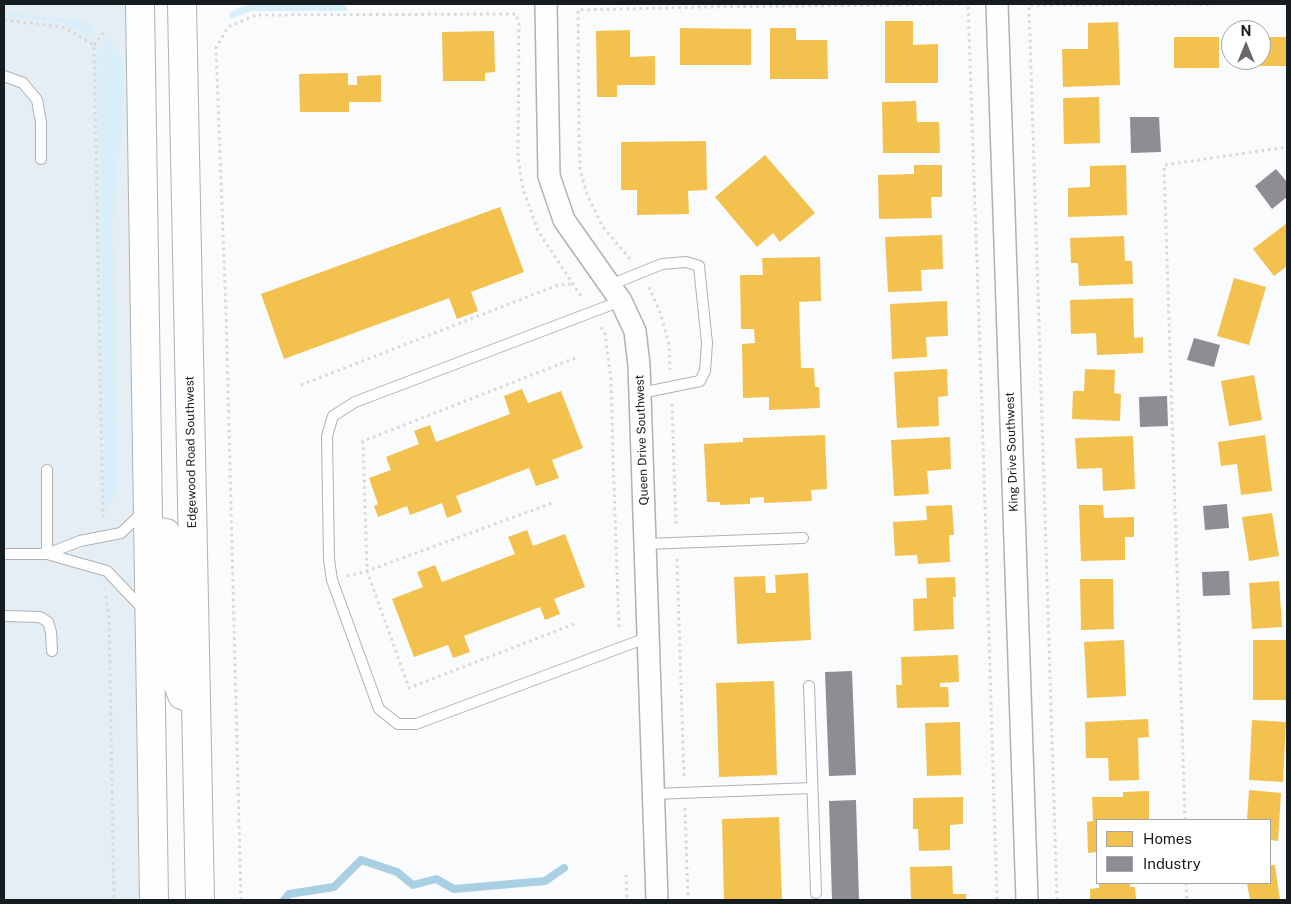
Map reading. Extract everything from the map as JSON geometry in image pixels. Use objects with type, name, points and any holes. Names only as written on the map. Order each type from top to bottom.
[{"type":"main road","points":[[140,4],[154,900]]},
{"type":"main road","name":"Edgewood Road Southwest","points":[[182,4],[200,900]]},
{"type":"main road","points":[[148,518],[166,533],[173,549],[176,679],[182,694],[196,700]]},
{"type":"street","name":"Queen Drive Southwest","points":[[546,4],[549,176],[564,220],[615,293],[635,331],[641,393],[657,900]]},
{"type":"street","name":"King Drive Southwest","points":[[997,4],[1027,900]]},
{"type":"lane","points":[[4,76],[23,83],[37,100],[41,122],[41,159]]},
{"type":"lane","points":[[641,393],[700,381],[705,371],[707,343],[699,266],[686,262],[662,264],[640,273],[592,312],[355,402],[333,416],[327,436],[329,559],[332,580],[379,709],[398,724],[416,724],[649,637]]},
{"type":"lane","points":[[47,470],[47,554]]},
{"type":"lane","points":[[47,554],[80,541],[121,533],[148,518]]},
{"type":"lane","points":[[646,544],[804,538]]},
{"type":"lane","points":[[4,554],[47,554],[107,571],[131,595],[149,617]]},
{"type":"lane","points":[[4,616],[40,617],[48,622],[51,632],[52,651]]},
{"type":"lane","points":[[809,686],[816,893]]},
{"type":"lane","points":[[654,794],[812,788]]},
{"type":"path","points":[[688,900],[669,345],[660,312],[647,283],[627,255],[603,227],[586,195],[580,169],[578,10],[968,4],[997,900]]},
{"type":"path","points":[[1057,900],[1029,5],[1237,4]]},
{"type":"path","points":[[241,900],[226,312],[216,48],[228,27],[256,15],[516,14],[519,25],[518,158],[523,189],[538,231],[605,334],[611,379],[612,456],[620,648]]},
{"type":"path","points":[[4,20],[63,27],[94,45]]},
{"type":"path","points":[[103,536],[94,45],[106,30]]},
{"type":"path","points":[[1184,819],[1164,166],[1287,147]]},
{"type":"path","points":[[301,385],[558,285],[573,284]]},
{"type":"path","points":[[574,624],[410,688],[367,571],[363,441],[578,358]]},
{"type":"path","points":[[332,580],[367,571],[552,503]]},
{"type":"path","points":[[104,570],[104,584],[109,614],[114,900]]},
{"type":"path","points":[[626,875],[628,900]]},
{"type":"path","points":[[1186,884],[1187,900]]},
{"type":"shaded area","points":[[4,4],[140,4],[154,900],[4,900]]},
{"type":"shaded area","points":[[344,5],[348,11],[251,11],[231,19],[229,13],[243,6]]},
{"type":"shaded area","points":[[4,12],[79,20],[95,26],[91,37],[62,22],[4,16]]},
{"type":"shaded area","points":[[109,39],[119,53],[122,62],[124,84],[113,219],[117,483],[114,497],[105,513],[97,50]]},
{"type":"building: Homes","points":[[885,21],[913,21],[913,45],[938,44],[938,83],[885,83]]},
{"type":"building: Homes","points":[[1118,22],[1120,85],[1063,87],[1062,49],[1088,49],[1088,23]]},
{"type":"building: Homes","points":[[680,28],[751,29],[751,65],[680,65]]},
{"type":"building: Homes","points":[[770,28],[796,28],[796,40],[827,40],[828,79],[770,79]]},
{"type":"building: Homes","points":[[630,30],[630,57],[655,56],[655,85],[617,85],[617,97],[597,97],[596,31]]},
{"type":"building: Homes","points":[[494,31],[495,72],[485,73],[485,81],[443,81],[442,32]]},
{"type":"building: Homes","points":[[1174,37],[1219,37],[1219,68],[1174,68]]},
{"type":"building: Homes","points":[[1271,37],[1287,37],[1287,66],[1271,66]]},
{"type":"building: Homes","points":[[348,73],[348,85],[357,85],[357,76],[381,75],[381,102],[349,102],[349,112],[300,112],[299,74]]},
{"type":"building: Homes","points":[[1099,97],[1100,143],[1064,144],[1063,98]]},
{"type":"building: Homes","points":[[916,101],[917,122],[939,122],[940,153],[883,153],[882,102]]},
{"type":"building: Homes","points":[[706,141],[707,190],[688,191],[689,214],[637,215],[637,190],[621,190],[621,142]]},
{"type":"building: Homes","points":[[765,155],[815,213],[780,242],[773,233],[757,247],[715,197]]},
{"type":"building: Homes","points":[[914,165],[942,165],[942,197],[931,197],[932,218],[879,219],[878,175],[914,174]]},
{"type":"building: Homes","points":[[1126,165],[1127,215],[1068,217],[1068,188],[1090,187],[1090,166]]},
{"type":"building: Homes","points":[[500,207],[524,272],[471,292],[478,311],[457,319],[449,298],[284,359],[261,294]]},
{"type":"building: Homes","points":[[1287,223],[1287,266],[1274,276],[1253,249]]},
{"type":"building: Homes","points":[[942,235],[943,269],[921,270],[922,291],[888,292],[885,237]]},
{"type":"building: Homes","points":[[1124,236],[1125,261],[1132,261],[1133,284],[1079,286],[1078,263],[1071,263],[1070,238]]},
{"type":"building: Homes","points":[[820,257],[821,301],[799,302],[801,368],[814,368],[815,387],[819,387],[820,408],[769,410],[769,397],[743,398],[742,344],[755,343],[754,329],[741,329],[740,275],[763,275],[762,258]]},
{"type":"building: Homes","points":[[1234,278],[1266,287],[1249,345],[1217,336]]},
{"type":"building: Homes","points":[[1133,298],[1134,338],[1143,337],[1143,353],[1097,355],[1096,333],[1071,334],[1070,300]]},
{"type":"building: Homes","points":[[947,301],[948,336],[926,337],[927,357],[892,359],[890,304]]},
{"type":"building: Homes","points":[[947,369],[948,396],[938,397],[939,426],[897,428],[894,372]]},
{"type":"building: Homes","points":[[1085,369],[1115,370],[1114,393],[1121,394],[1120,421],[1072,419],[1073,391],[1084,391]]},
{"type":"building: Homes","points":[[1254,375],[1262,420],[1229,426],[1221,381]]},
{"type":"building: Homes","points":[[522,389],[528,403],[561,391],[583,448],[552,460],[559,478],[536,486],[529,468],[456,496],[462,512],[447,518],[442,503],[410,515],[407,506],[378,517],[374,506],[378,504],[369,478],[391,470],[386,457],[419,444],[414,431],[430,425],[436,442],[510,414],[504,396]]},
{"type":"building: Homes","points":[[825,435],[827,489],[811,490],[812,501],[764,503],[764,497],[750,498],[750,504],[720,505],[720,502],[707,502],[704,444],[743,442],[743,438]]},
{"type":"building: Homes","points":[[1265,435],[1272,491],[1241,495],[1237,464],[1221,466],[1218,442]]},
{"type":"building: Homes","points":[[1133,436],[1135,489],[1103,491],[1102,468],[1077,469],[1075,438]]},
{"type":"building: Homes","points":[[950,437],[951,469],[927,471],[929,494],[894,496],[891,440]]},
{"type":"building: Homes","points":[[952,505],[954,535],[949,535],[950,562],[918,564],[917,555],[895,556],[893,522],[927,520],[926,506]]},
{"type":"building: Homes","points":[[1079,505],[1103,505],[1104,518],[1134,517],[1134,537],[1125,537],[1125,560],[1081,561]]},
{"type":"building: Homes","points":[[1272,513],[1279,556],[1249,561],[1242,517]]},
{"type":"building: Homes","points":[[527,530],[533,546],[565,534],[585,587],[554,599],[560,614],[545,620],[540,607],[464,636],[470,652],[453,658],[448,645],[414,657],[392,599],[423,587],[417,572],[435,565],[442,582],[515,554],[508,537]]},
{"type":"building: Homes","points":[[808,573],[811,640],[737,644],[734,577],[765,576],[766,593],[776,593],[775,575]]},
{"type":"building: Homes","points":[[955,577],[956,597],[953,597],[954,629],[914,631],[913,599],[927,598],[926,578]]},
{"type":"building: Homes","points":[[1080,579],[1113,579],[1114,629],[1081,630]]},
{"type":"building: Homes","points":[[1279,581],[1282,627],[1252,629],[1249,583]]},
{"type":"building: Homes","points":[[1124,640],[1126,696],[1087,698],[1084,642]]},
{"type":"building: Homes","points":[[1253,640],[1286,640],[1286,700],[1253,700]]},
{"type":"building: Homes","points":[[958,655],[959,682],[940,683],[940,687],[948,687],[949,707],[897,708],[896,685],[902,685],[901,657]]},
{"type":"building: Homes","points":[[774,681],[777,775],[719,777],[716,683]]},
{"type":"building: Homes","points":[[1148,719],[1149,737],[1138,738],[1139,780],[1109,781],[1108,758],[1086,758],[1085,722]]},
{"type":"building: Homes","points":[[1252,720],[1286,722],[1283,782],[1249,780]]},
{"type":"building: Homes","points":[[960,722],[961,775],[927,776],[925,723]]},
{"type":"building: Homes","points":[[1249,790],[1281,793],[1278,841],[1271,840],[1271,819],[1247,819]]},
{"type":"building: Homes","points":[[1149,791],[1149,819],[1096,819],[1096,852],[1088,853],[1087,822],[1093,821],[1092,797],[1123,797],[1123,792]]},
{"type":"building: Homes","points":[[963,797],[963,824],[950,825],[950,850],[919,851],[918,829],[913,829],[913,798]]},
{"type":"building: Homes","points":[[779,817],[782,900],[724,900],[722,819]]},
{"type":"building: Homes","points":[[1271,865],[1275,865],[1280,900],[1250,900],[1247,884],[1271,884]]},
{"type":"building: Homes","points":[[952,866],[953,894],[966,894],[966,900],[911,900],[910,867]]},
{"type":"building: Homes","points":[[1099,884],[1130,884],[1130,887],[1135,887],[1136,900],[1090,900],[1090,889],[1099,888]]},
{"type":"building: Industry","points":[[1130,117],[1159,117],[1161,152],[1131,153]]},
{"type":"building: Industry","points":[[1276,169],[1287,182],[1287,197],[1272,209],[1255,186]]},
{"type":"building: Industry","points":[[1194,338],[1220,345],[1214,367],[1187,360]]},
{"type":"building: Industry","points":[[1167,396],[1168,426],[1140,427],[1139,397]]},
{"type":"building: Industry","points":[[1227,504],[1229,528],[1205,530],[1203,506]]},
{"type":"building: Industry","points":[[1229,571],[1230,595],[1203,596],[1202,572]]},
{"type":"building: Industry","points":[[852,671],[856,775],[829,776],[825,672]]},
{"type":"building: Industry","points":[[856,800],[859,900],[832,900],[829,801]]},
{"type":"waterway","points":[[284,900],[289,894],[334,887],[361,860],[397,872],[413,885],[436,879],[454,889],[545,881],[564,868]]}]
